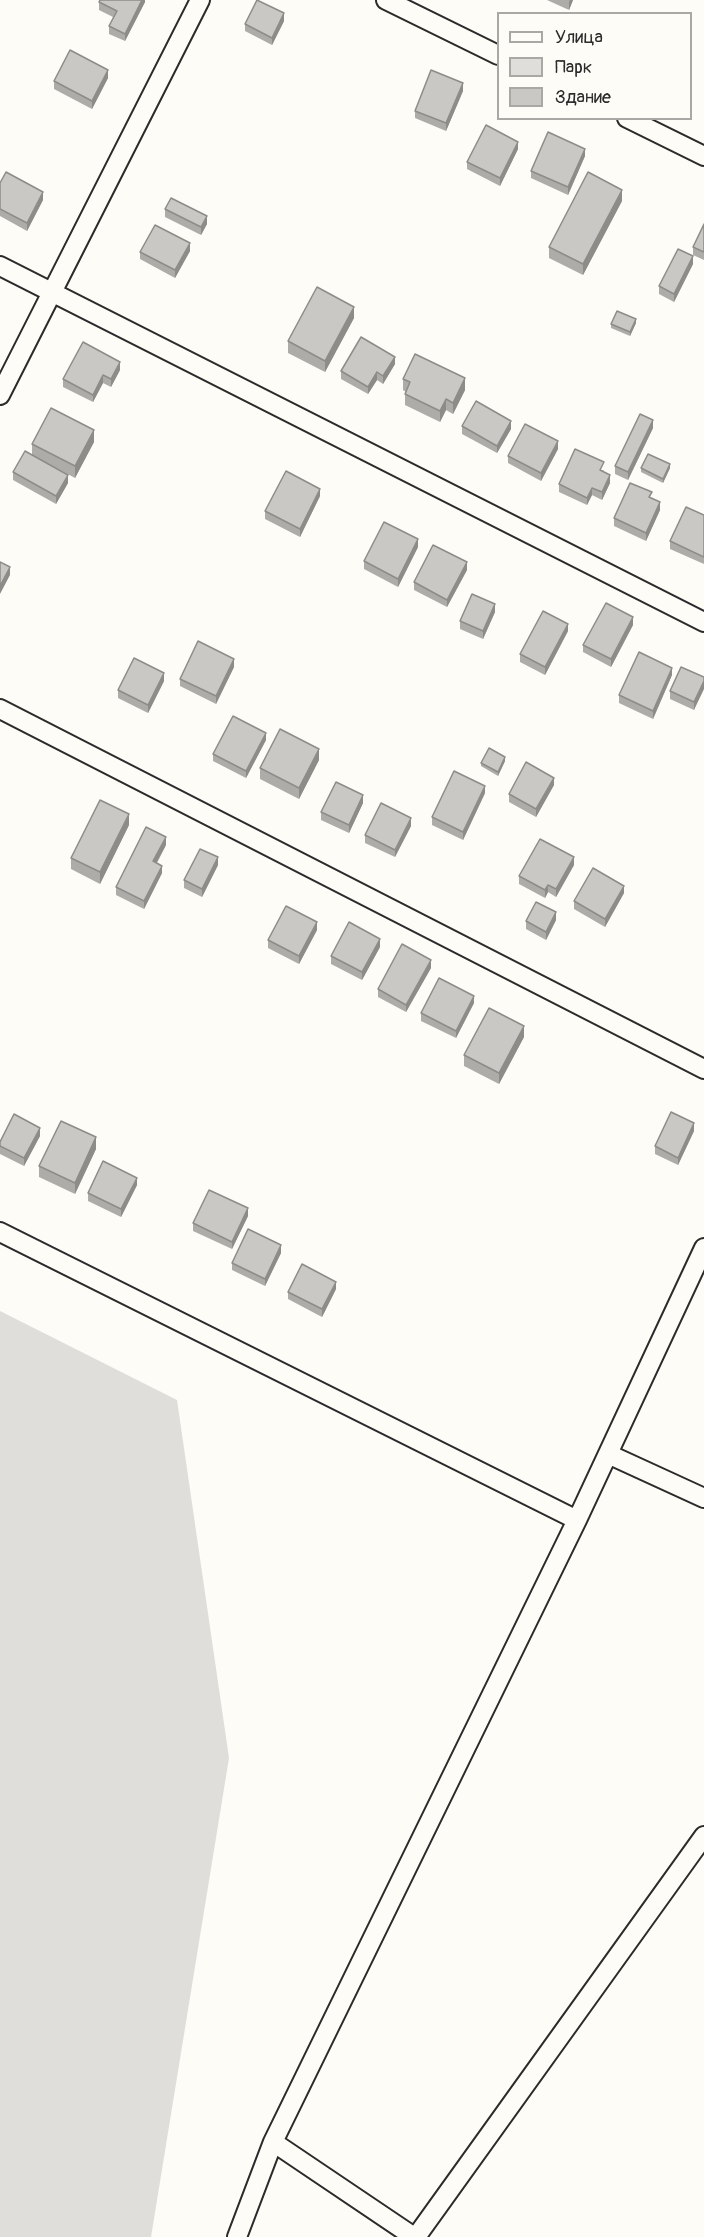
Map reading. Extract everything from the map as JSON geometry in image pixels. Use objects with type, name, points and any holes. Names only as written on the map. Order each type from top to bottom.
[{"type":"street","points":[[0,395],[200,0]]},
{"type":"street","points":[[386,0],[497,55]]},
{"type":"street","points":[[631,120],[704,156]]},
{"type":"street","points":[[0,266],[704,622]]},
{"type":"street","points":[[0,709],[704,1069]]},
{"type":"street","points":[[0,1232],[577,1520]]},
{"type":"street","points":[[237,2237],[273,2142],[577,1520],[704,1248]]},
{"type":"street","points":[[608,1454],[704,1498]]},
{"type":"street","points":[[273,2142],[415,2237],[704,1836]]},
{"type":"green space","points":[[0,1311],[177,1400],[229,1758],[151,2237],[0,2237]]},
{"type":"building","points":[[100,0],[142,0],[125,34],[109,26],[117,11],[99,2]]},
{"type":"building","points":[[257,0],[284,13],[272,38],[245,24]]},
{"type":"building","points":[[70,50],[108,70],[92,101],[54,81]]},
{"type":"building","points":[[431,70],[463,83],[446,123],[415,111]]},
{"type":"building","points":[[486,125],[518,142],[500,178],[467,162]]},
{"type":"building","points":[[548,132],[585,149],[568,187],[531,171]]},
{"type":"building","points":[[6,172],[43,192],[27,223],[0,209],[0,183]]},
{"type":"building","points":[[588,172],[622,190],[583,264],[549,247]]},
{"type":"building","points":[[171,198],[207,216],[201,227],[165,209]]},
{"type":"building","points":[[704,224],[704,252],[693,247]]},
{"type":"building","points":[[155,225],[190,243],[175,270],[140,252]]},
{"type":"building","points":[[678,249],[693,256],[674,294],[659,286]]},
{"type":"building","points":[[317,287],[354,307],[325,361],[288,341]]},
{"type":"building","points":[[617,311],[636,319],[630,332],[611,324]]},
{"type":"building","points":[[361,337],[395,357],[383,376],[377,372],[368,387],[341,371]]},
{"type":"building","points":[[83,342],[120,362],[111,379],[103,375],[93,395],[63,379]]},
{"type":"building","points":[[415,354],[465,378],[453,403],[446,399],[440,411],[405,394],[410,382],[403,379]]},
{"type":"building","points":[[476,401],[511,421],[497,446],[462,426]]},
{"type":"building","points":[[51,408],[94,430],[75,466],[32,444]]},
{"type":"building","points":[[640,414],[653,420],[628,472],[615,466]]},
{"type":"building","points":[[525,424],[558,441],[541,473],[508,456]]},
{"type":"building","points":[[575,449],[604,462],[600,470],[610,475],[602,492],[592,488],[587,498],[559,484]]},
{"type":"building","points":[[25,451],[68,475],[56,496],[13,472]]},
{"type":"building","points":[[648,454],[670,464],[663,479],[641,468]]},
{"type":"building","points":[[286,471],[320,489],[300,529],[265,511]]},
{"type":"building","points":[[630,483],[652,492],[649,497],[660,502],[646,533],[614,518]]},
{"type":"building","points":[[686,507],[704,515],[704,557],[670,541]]},
{"type":"building","points":[[384,522],[418,539],[398,579],[364,561]]},
{"type":"building","points":[[433,545],[467,562],[447,600],[414,582]]},
{"type":"building","points":[[0,562],[10,567],[0,586]]},
{"type":"building","points":[[472,594],[495,604],[483,631],[460,621]]},
{"type":"building","points":[[606,603],[633,617],[611,659],[583,645]]},
{"type":"building","points":[[543,611],[568,624],[545,667],[520,654]]},
{"type":"building","points":[[198,641],[234,659],[216,696],[180,679]]},
{"type":"building","points":[[639,652],[672,668],[653,711],[619,695]]},
{"type":"building","points":[[134,658],[164,673],[148,705],[118,690]]},
{"type":"building","points":[[681,667],[704,677],[694,702],[670,691]]},
{"type":"building","points":[[233,716],[266,733],[246,771],[213,754]]},
{"type":"building","points":[[280,729],[319,749],[299,788],[260,768]]},
{"type":"building","points":[[489,748],[505,757],[498,772],[481,763]]},
{"type":"building","points":[[526,762],[554,778],[536,809],[509,794]]},
{"type":"building","points":[[454,771],[485,786],[463,832],[432,817]]},
{"type":"building","points":[[336,782],[363,795],[349,825],[321,812]]},
{"type":"building","points":[[100,800],[129,814],[100,872],[71,858]]},
{"type":"building","points":[[381,803],[411,818],[395,850],[365,835]]},
{"type":"building","points":[[146,827],[166,837],[153,861],[162,866],[144,901],[116,887]]},
{"type":"building","points":[[540,839],[574,857],[556,889],[548,885],[545,890],[519,876]]},
{"type":"building","points":[[200,849],[218,857],[202,889],[184,880]]},
{"type":"building","points":[[593,868],[624,886],[605,919],[574,901]]},
{"type":"building","points":[[536,902],[556,912],[546,932],[526,921]]},
{"type":"building","points":[[286,906],[317,922],[299,956],[268,940]]},
{"type":"building","points":[[349,922],[380,939],[362,972],[331,956]]},
{"type":"building","points":[[402,944],[431,960],[406,1005],[378,989]]},
{"type":"building","points":[[439,978],[474,996],[456,1031],[421,1013]]},
{"type":"building","points":[[489,1008],[524,1026],[499,1073],[464,1055]]},
{"type":"building","points":[[671,1112],[694,1123],[678,1158],[655,1146]]},
{"type":"building","points":[[14,1114],[40,1128],[24,1158],[0,1146]]},
{"type":"building","points":[[61,1121],[96,1137],[75,1183],[39,1166]]},
{"type":"building","points":[[103,1161],[137,1178],[121,1209],[88,1193]]},
{"type":"building","points":[[209,1190],[248,1208],[232,1242],[193,1223]]},
{"type":"building","points":[[248,1229],[281,1245],[265,1279],[232,1263]]},
{"type":"building","points":[[302,1264],[336,1282],[322,1309],[288,1292]]}]
